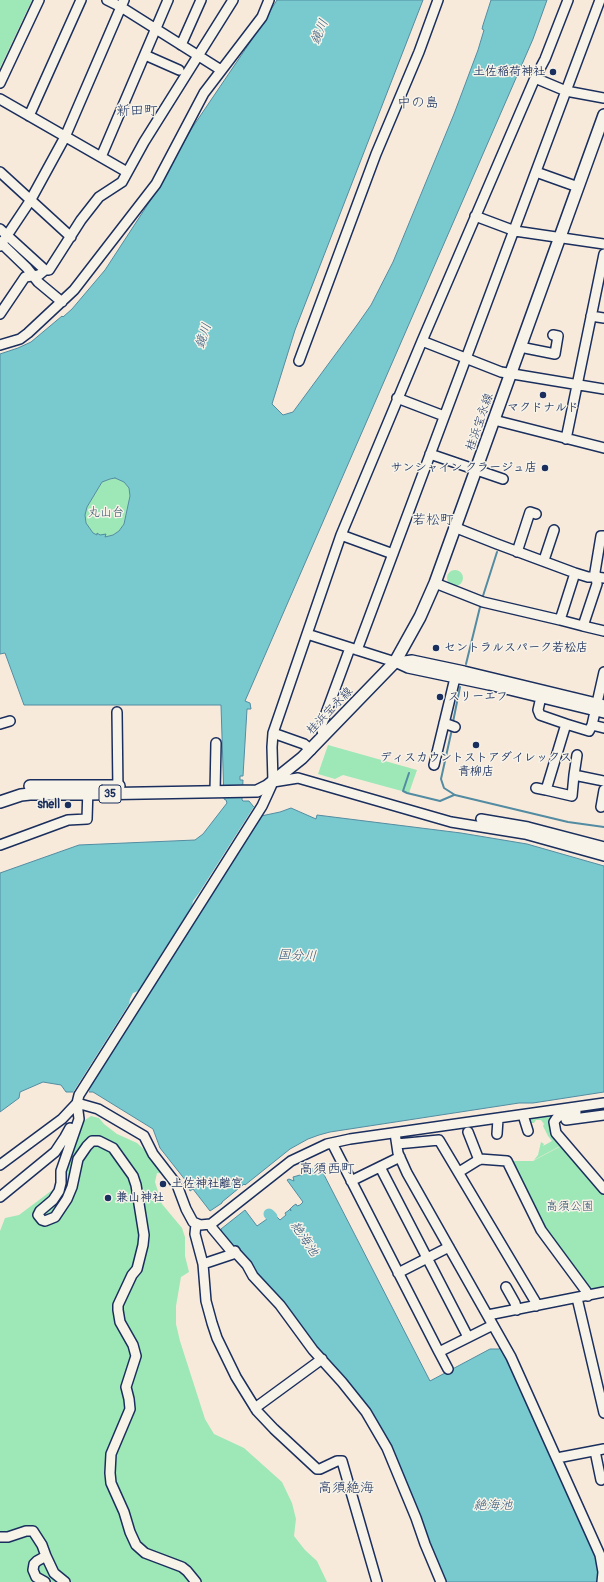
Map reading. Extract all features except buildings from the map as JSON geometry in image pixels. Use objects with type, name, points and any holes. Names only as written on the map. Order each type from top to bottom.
[{"type":"main road","name":"桂浜宝永線","points":[[273,782],[310,750],[395,662],[420,617],[435,583],[454,527],[477,469],[604,115]]},
{"type":"main road","name":"35","points":[[0,795],[17,788],[29,786],[88,790],[244,789],[273,782]]},
{"type":"main road","name":"35","points":[[0,802],[21,795],[88,790]]},
{"type":"street","points":[[0,83],[39,0]]},
{"type":"street","points":[[29,116],[81,0]]},
{"type":"street","points":[[107,0],[123,3],[156,29],[221,70]]},
{"type":"street","points":[[101,157],[168,0]]},
{"type":"street","points":[[181,45],[201,0]]},
{"type":"street","points":[[0,314],[25,277],[39,276],[45,270],[49,270],[81,220],[99,197],[122,182],[233,0]]},
{"type":"street","points":[[0,345],[20,339],[74,290],[156,184],[204,93],[262,16],[269,0]]},
{"type":"street","points":[[299,361],[376,154],[419,52],[438,0]]},
{"type":"street","points":[[0,1197],[44,1162],[63,1140],[78,1103],[262,806],[273,782],[273,733],[341,535],[397,398],[545,58],[568,0]]},
{"type":"street","points":[[324,736],[321,728],[322,724],[393,554],[515,231],[600,0]]},
{"type":"street","points":[[62,302],[32,276],[27,268],[0,244],[4,232],[30,201],[65,137],[123,3]]},
{"type":"street","points":[[145,55],[179,70]]},
{"type":"street","points":[[535,78],[566,91],[604,98]]},
{"type":"street","points":[[0,99],[127,172]]},
{"type":"street","points":[[0,172],[71,237]]},
{"type":"street","points":[[536,172],[578,187]]},
{"type":"street","points":[[475,216],[515,231],[604,244]]},
{"type":"street","points":[[4,232],[45,270]]},
{"type":"street","points":[[566,439],[604,254]]},
{"type":"street","points":[[591,316],[604,318]]},
{"type":"street","points":[[520,347],[555,354],[558,336],[553,335]]},
{"type":"street","points":[[422,341],[501,372],[604,389]]},
{"type":"street","points":[[397,398],[444,416]]},
{"type":"street","points":[[494,420],[604,448]]},
{"type":"street","points":[[430,454],[503,479]]},
{"type":"street","points":[[517,552],[530,512],[536,514]]},
{"type":"street","points":[[454,527],[575,573],[588,577],[600,578]]},
{"type":"street","points":[[544,560],[554,530]]},
{"type":"street","points":[[341,535],[393,554]]},
{"type":"street","points":[[600,578],[595,572],[601,536],[604,536]]},
{"type":"street","points":[[560,620],[575,573]]},
{"type":"street","points":[[583,626],[600,578]]},
{"type":"street","points":[[435,583],[482,601],[604,631]]},
{"type":"street","points":[[307,634],[395,662],[408,668],[541,697],[598,707]]},
{"type":"street","points":[[395,662],[412,660],[464,671],[598,707],[604,713]]},
{"type":"street","points":[[541,697],[538,710],[540,715],[589,731],[598,707],[604,672]]},
{"type":"street","points":[[434,765],[455,678]]},
{"type":"street","points":[[117,712],[118,790]]},
{"type":"street","points":[[0,724],[10,720]]},
{"type":"street","points":[[444,723],[455,728]]},
{"type":"street","points":[[546,790],[566,724]]},
{"type":"street","points":[[592,725],[604,728]]},
{"type":"street","points":[[273,733],[304,744],[310,750]]},
{"type":"street","points":[[216,743],[218,789]]},
{"type":"street","points":[[536,788],[572,796],[578,755]]},
{"type":"street","points":[[574,775],[604,780],[604,775]]},
{"type":"street","points":[[273,782],[298,778],[451,822],[525,834],[604,856]]},
{"type":"street","points":[[0,845],[68,820],[87,819],[88,790]]},
{"type":"street","points":[[601,807],[604,790]]},
{"type":"street","points":[[481,819],[528,827],[604,847]]},
{"type":"street","points":[[0,1166],[62,1119],[78,1103]]},
{"type":"street","points":[[78,1103],[98,1109],[144,1136],[153,1154],[177,1185],[186,1210],[196,1224],[200,1226],[211,1224],[291,1161],[306,1153],[332,1143],[350,1139],[599,1104]]},
{"type":"street","points":[[78,1103],[79,1119],[61,1171],[59,1191],[53,1200],[40,1211],[38,1215],[45,1221],[55,1217],[72,1187],[78,1159],[86,1146],[92,1141],[99,1141],[113,1148],[133,1176],[136,1184],[144,1235],[143,1245],[137,1269],[129,1281],[118,1305],[118,1310],[120,1322],[133,1345],[136,1356],[126,1387],[130,1409],[111,1454],[111,1483],[124,1512],[136,1545],[145,1553],[187,1570],[196,1582]]},
{"type":"street","points":[[554,1122],[559,1116],[592,1109],[599,1104]]},
{"type":"street","points":[[523,1115],[528,1131]]},
{"type":"street","points":[[554,1122],[604,1115]]},
{"type":"street","points":[[498,1119],[498,1134]]},
{"type":"street","points":[[554,1122],[556,1133],[604,1189]]},
{"type":"street","points":[[52,1127],[61,1134],[63,1140]]},
{"type":"street","points":[[468,1132],[479,1160]]},
{"type":"street","points":[[395,1133],[400,1157],[407,1173],[512,1357],[600,1555],[603,1572],[602,1582]]},
{"type":"street","points":[[397,1144],[439,1140],[531,1294],[536,1306]]},
{"type":"street","points":[[332,1143],[448,1370]]},
{"type":"street","points":[[351,1181],[400,1157]]},
{"type":"street","points":[[458,1172],[479,1160],[507,1161],[541,1230],[586,1291],[588,1296]]},
{"type":"street","points":[[380,1167],[468,1337]]},
{"type":"street","points":[[196,1224],[195,1234],[203,1264],[202,1302],[217,1338],[236,1377],[255,1408],[274,1429],[317,1468],[320,1470],[337,1461],[342,1461],[377,1582]]},
{"type":"street","points":[[212,1228],[232,1252],[235,1251],[247,1265],[253,1276],[280,1305],[313,1350],[342,1382],[366,1412],[387,1448],[441,1582]]},
{"type":"street","points":[[398,1272],[449,1247]]},
{"type":"street","points":[[203,1264],[236,1253]]},
{"type":"street","points":[[506,1287],[515,1303],[516,1310]]},
{"type":"street","points":[[488,1315],[604,1292]]},
{"type":"street","points":[[577,1298],[604,1413]]},
{"type":"street","points":[[439,1352],[493,1325]]},
{"type":"street","points":[[255,1408],[322,1359]]},
{"type":"street","points":[[557,1458],[604,1449]]},
{"type":"street","points":[[594,1451],[601,1480]]},
{"type":"street","points":[[0,1537],[8,1537],[26,1531],[33,1531],[42,1545],[54,1573],[65,1582]]},
{"type":"street","points":[[45,1582],[36,1577],[33,1570],[34,1564],[46,1556]]},
{"type":"green space","points":[[0,0],[32,0],[0,68]]},
{"type":"green space","name":"丸山台","points":[[115,478],[124,482],[129,488],[130,496],[124,524],[119,531],[113,535],[105,537],[97,533],[97,535],[93,533],[86,523],[85,515],[87,507],[102,482]]},
{"type":"green space","points":[[452,570],[458,570],[463,575],[461,584],[458,586],[452,586],[447,581],[447,575]]},
{"type":"green space","points":[[328,745],[417,770],[409,793],[343,775],[335,779],[318,774]]},
{"type":"green space","points":[[549,1114],[553,1117],[562,1145],[534,1160],[538,1155],[541,1142],[544,1144],[543,1146],[552,1141],[548,1136],[541,1120],[536,1120],[534,1123],[529,1123],[528,1117]]},
{"type":"green space","points":[[91,1116],[99,1118],[117,1134],[137,1143],[152,1157],[166,1174],[157,1173],[155,1182],[162,1204],[182,1228],[185,1237],[185,1256],[189,1272],[181,1277],[176,1306],[176,1324],[205,1419],[214,1434],[244,1448],[282,1482],[292,1503],[296,1519],[294,1536],[305,1550],[317,1561],[327,1582],[0,1582],[0,1231],[5,1218],[19,1215],[55,1188],[65,1168],[82,1122]]},
{"type":"green space","name":"高須公園","points":[[563,1145],[604,1194],[604,1287],[588,1290],[543,1228],[510,1163],[512,1161],[533,1161]]},
{"type":"water","points":[[277,0],[423,0],[295,330],[272,404],[283,415],[293,412],[357,325],[371,305],[393,262],[454,114],[478,50],[484,30],[482,29],[483,25],[491,0],[547,0],[533,39],[245,701],[250,703],[251,709],[247,709],[243,776],[240,776],[240,780],[243,780],[242,800],[249,801],[261,816],[291,808],[316,819],[317,815],[461,833],[527,844],[604,866],[604,1092],[533,1103],[519,1103],[330,1132],[319,1135],[290,1149],[210,1211],[193,1189],[190,1191],[186,1181],[160,1148],[153,1129],[93,1092],[66,1092],[61,1085],[43,1082],[20,1092],[19,1098],[0,1112],[0,873],[79,845],[195,840],[203,834],[227,803],[224,799],[221,705],[24,705],[5,653],[0,654],[0,354],[31,342],[62,316],[63,317],[72,309],[105,270],[152,198],[192,128]],"holes":[[[115,478],[124,482],[129,488],[130,496],[124,524],[119,531],[113,535],[105,537],[106,534],[100,535],[97,533],[97,535],[93,533],[86,523],[85,515],[87,507],[102,482]]]},
{"type":"water","name":"絶海池","points":[[317,1165],[319,1165],[430,1381],[490,1349],[499,1349],[501,1347],[598,1561],[599,1574],[597,1582],[445,1582],[388,1445],[222,1234],[221,1229],[245,1210],[257,1226],[267,1219],[271,1221],[276,1216],[280,1220],[296,1204],[297,1206],[300,1205],[303,1202],[287,1180],[289,1179],[294,1181],[293,1177],[300,1175],[302,1176],[301,1174],[310,1168],[314,1169],[318,1167]]},
{"type":"pier","points":[[255,805],[261,813],[89,1088],[89,1094],[72,1094],[129,1004],[133,993],[138,991],[192,906],[193,901]]},
{"type":"waterway","points":[[482,599],[497,552]]},
{"type":"waterway","points":[[466,664],[481,603]]},
{"type":"waterway","points":[[453,722],[460,687]]},
{"type":"waterway","points":[[452,729],[441,779],[444,788],[455,795],[568,822],[604,827]]},
{"type":"waterway","points":[[409,773],[403,791],[407,793],[440,801],[454,795]]},
{"type":"waterway","name":"絶海池","points":[[269,1214],[272,1217]]},
{"type":"place","name":"土佐稲荷神社","points":[[553,72]]},
{"type":"place","name":"マクドナルド","points":[[543,395]]},
{"type":"place","name":"サンシャイン クラージュ店","points":[[545,468]]},
{"type":"place","name":"セントラルスパーク若松店","points":[[436,648]]},
{"type":"place","name":"スリーエフ","points":[[440,697]]},
{"type":"place","name":"ディスカウントストアダイレックス 青柳店","points":[[476,745]]},
{"type":"place","name":"shell","points":[[68,805]]},
{"type":"place","name":"土佐神社離宮","points":[[163,1184]]},
{"type":"place","name":"兼山神社","points":[[108,1198]]},
{"type":"district","name":"中の島","points":[[418,103]]},
{"type":"district","name":"新田町","points":[[137,111]]},
{"type":"district","name":"若松町","points":[[433,520]]},
{"type":"district","name":"高須西町","points":[[327,1169]]},
{"type":"district","name":"高須絶海","points":[[346,1488]]},
{"type":"water label","name":"鏡川","points":[[320,32]]},
{"type":"water label","name":"鏡川","points":[[204,336]]},
{"type":"water label","name":"国分川","points":[[297,956]]}]
